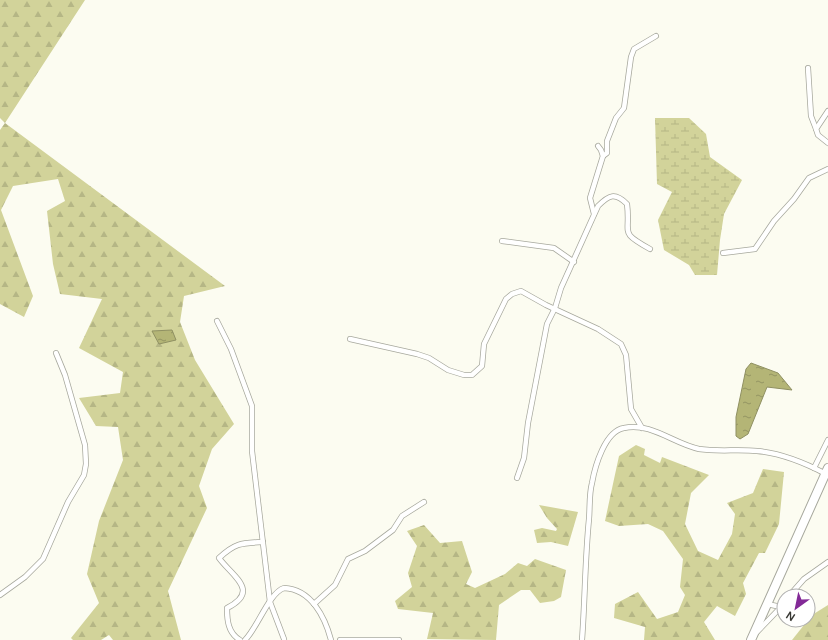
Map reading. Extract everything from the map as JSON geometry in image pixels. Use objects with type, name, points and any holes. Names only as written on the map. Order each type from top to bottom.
[{"type":"highway","points":[[751,640],[827,471]]},
{"type":"street","points":[[594,214],[590,198],[603,156],[607,153],[607,141],[616,118],[624,108],[631,57],[634,49],[656,36]]},
{"type":"street","points":[[808,68],[811,116],[818,135],[828,143]]},
{"type":"street","points":[[816,129],[828,111]]},
{"type":"street","points":[[598,146],[603,156]]},
{"type":"street","points":[[723,253],[755,249],[774,221],[809,178],[828,169]]},
{"type":"street","points":[[518,478],[524,458],[528,423],[545,331],[555,308],[561,288],[598,206],[609,197],[619,197],[627,204],[627,234],[650,249]]},
{"type":"street","points":[[502,241],[554,248],[574,262]]},
{"type":"street","points":[[350,339],[417,354],[429,358],[448,370],[464,375],[472,375],[482,366],[484,344],[506,299],[512,294],[522,291],[546,305],[608,334],[621,344],[626,355],[631,409],[642,428]]},
{"type":"street","points":[[217,320],[231,349],[252,406],[252,445],[270,602],[284,639]]},
{"type":"street","points":[[0,595],[11,589],[40,564],[68,502],[85,471],[87,453],[65,375],[56,353]]},
{"type":"street","points":[[582,640],[586,579],[585,557],[592,483],[602,452],[612,435],[624,428],[642,428],[698,448],[758,451],[827,471]]},
{"type":"street","points":[[814,468],[828,440]]},
{"type":"street","points":[[314,604],[336,585],[348,559],[369,547],[393,530],[402,516],[424,502]]},
{"type":"street","points":[[240,640],[236,638],[228,624],[227,608],[239,602],[243,593],[240,581],[226,568],[219,558],[231,547],[240,543],[263,542]]},
{"type":"street","points":[[797,588],[804,579],[828,562]]},
{"type":"street","points":[[245,640],[280,589],[291,588],[301,591],[314,604],[328,626],[331,640]]},
{"type":"street","points":[[767,604],[776,605]]},
{"type":"street","points":[[751,640],[776,612]]},
{"type":"street","points":[[340,640],[399,640]]},
{"type":"green space","points":[[0,0],[85,0],[5,123],[0,118]]},
{"type":"green space","points":[[655,118],[689,118],[706,134],[710,157],[742,180],[724,214],[717,275],[695,275],[689,265],[664,250],[658,220],[672,192],[657,184]]},
{"type":"green space","points":[[5,123],[225,286],[184,296],[180,322],[195,360],[234,424],[212,449],[199,486],[207,508],[168,591],[181,640],[113,640],[109,635],[101,640],[73,640],[71,638],[99,603],[87,574],[99,521],[123,460],[118,427],[96,426],[79,398],[120,393],[123,372],[79,348],[102,299],[60,294],[53,264],[47,211],[65,201],[58,179],[13,186],[1,210],[33,296],[24,317],[0,304],[0,130]]},
{"type":"green space","points":[[636,445],[645,449],[644,455],[660,463],[662,457],[709,475],[691,493],[685,524],[698,551],[718,560],[732,534],[735,514],[727,503],[753,493],[763,469],[784,472],[779,524],[765,553],[759,553],[743,583],[746,594],[735,616],[717,606],[704,622],[715,640],[644,640],[645,627],[614,618],[615,604],[638,592],[657,619],[678,612],[685,595],[680,587],[683,559],[663,531],[648,524],[619,526],[605,521],[619,456]]},
{"type":"green space","points":[[539,505],[578,512],[568,546],[551,542],[537,543],[534,530],[542,528],[556,531],[557,529],[547,518]]},
{"type":"green space","points":[[424,525],[440,543],[462,541],[472,572],[466,584],[475,588],[505,574],[518,563],[527,566],[535,559],[566,570],[561,597],[554,601],[540,603],[530,590],[521,590],[499,605],[496,640],[427,639],[433,613],[398,609],[395,601],[412,587],[408,573],[417,546],[407,531]]},
{"type":"green space","points":[[828,605],[828,640],[792,640],[802,628],[816,628],[816,612]]},
{"type":"water","points":[[172,330],[176,340],[159,344],[152,331]]},
{"type":"water","points":[[751,363],[778,373],[792,390],[767,387],[748,434],[740,439],[736,436],[736,417],[746,369]]}]
